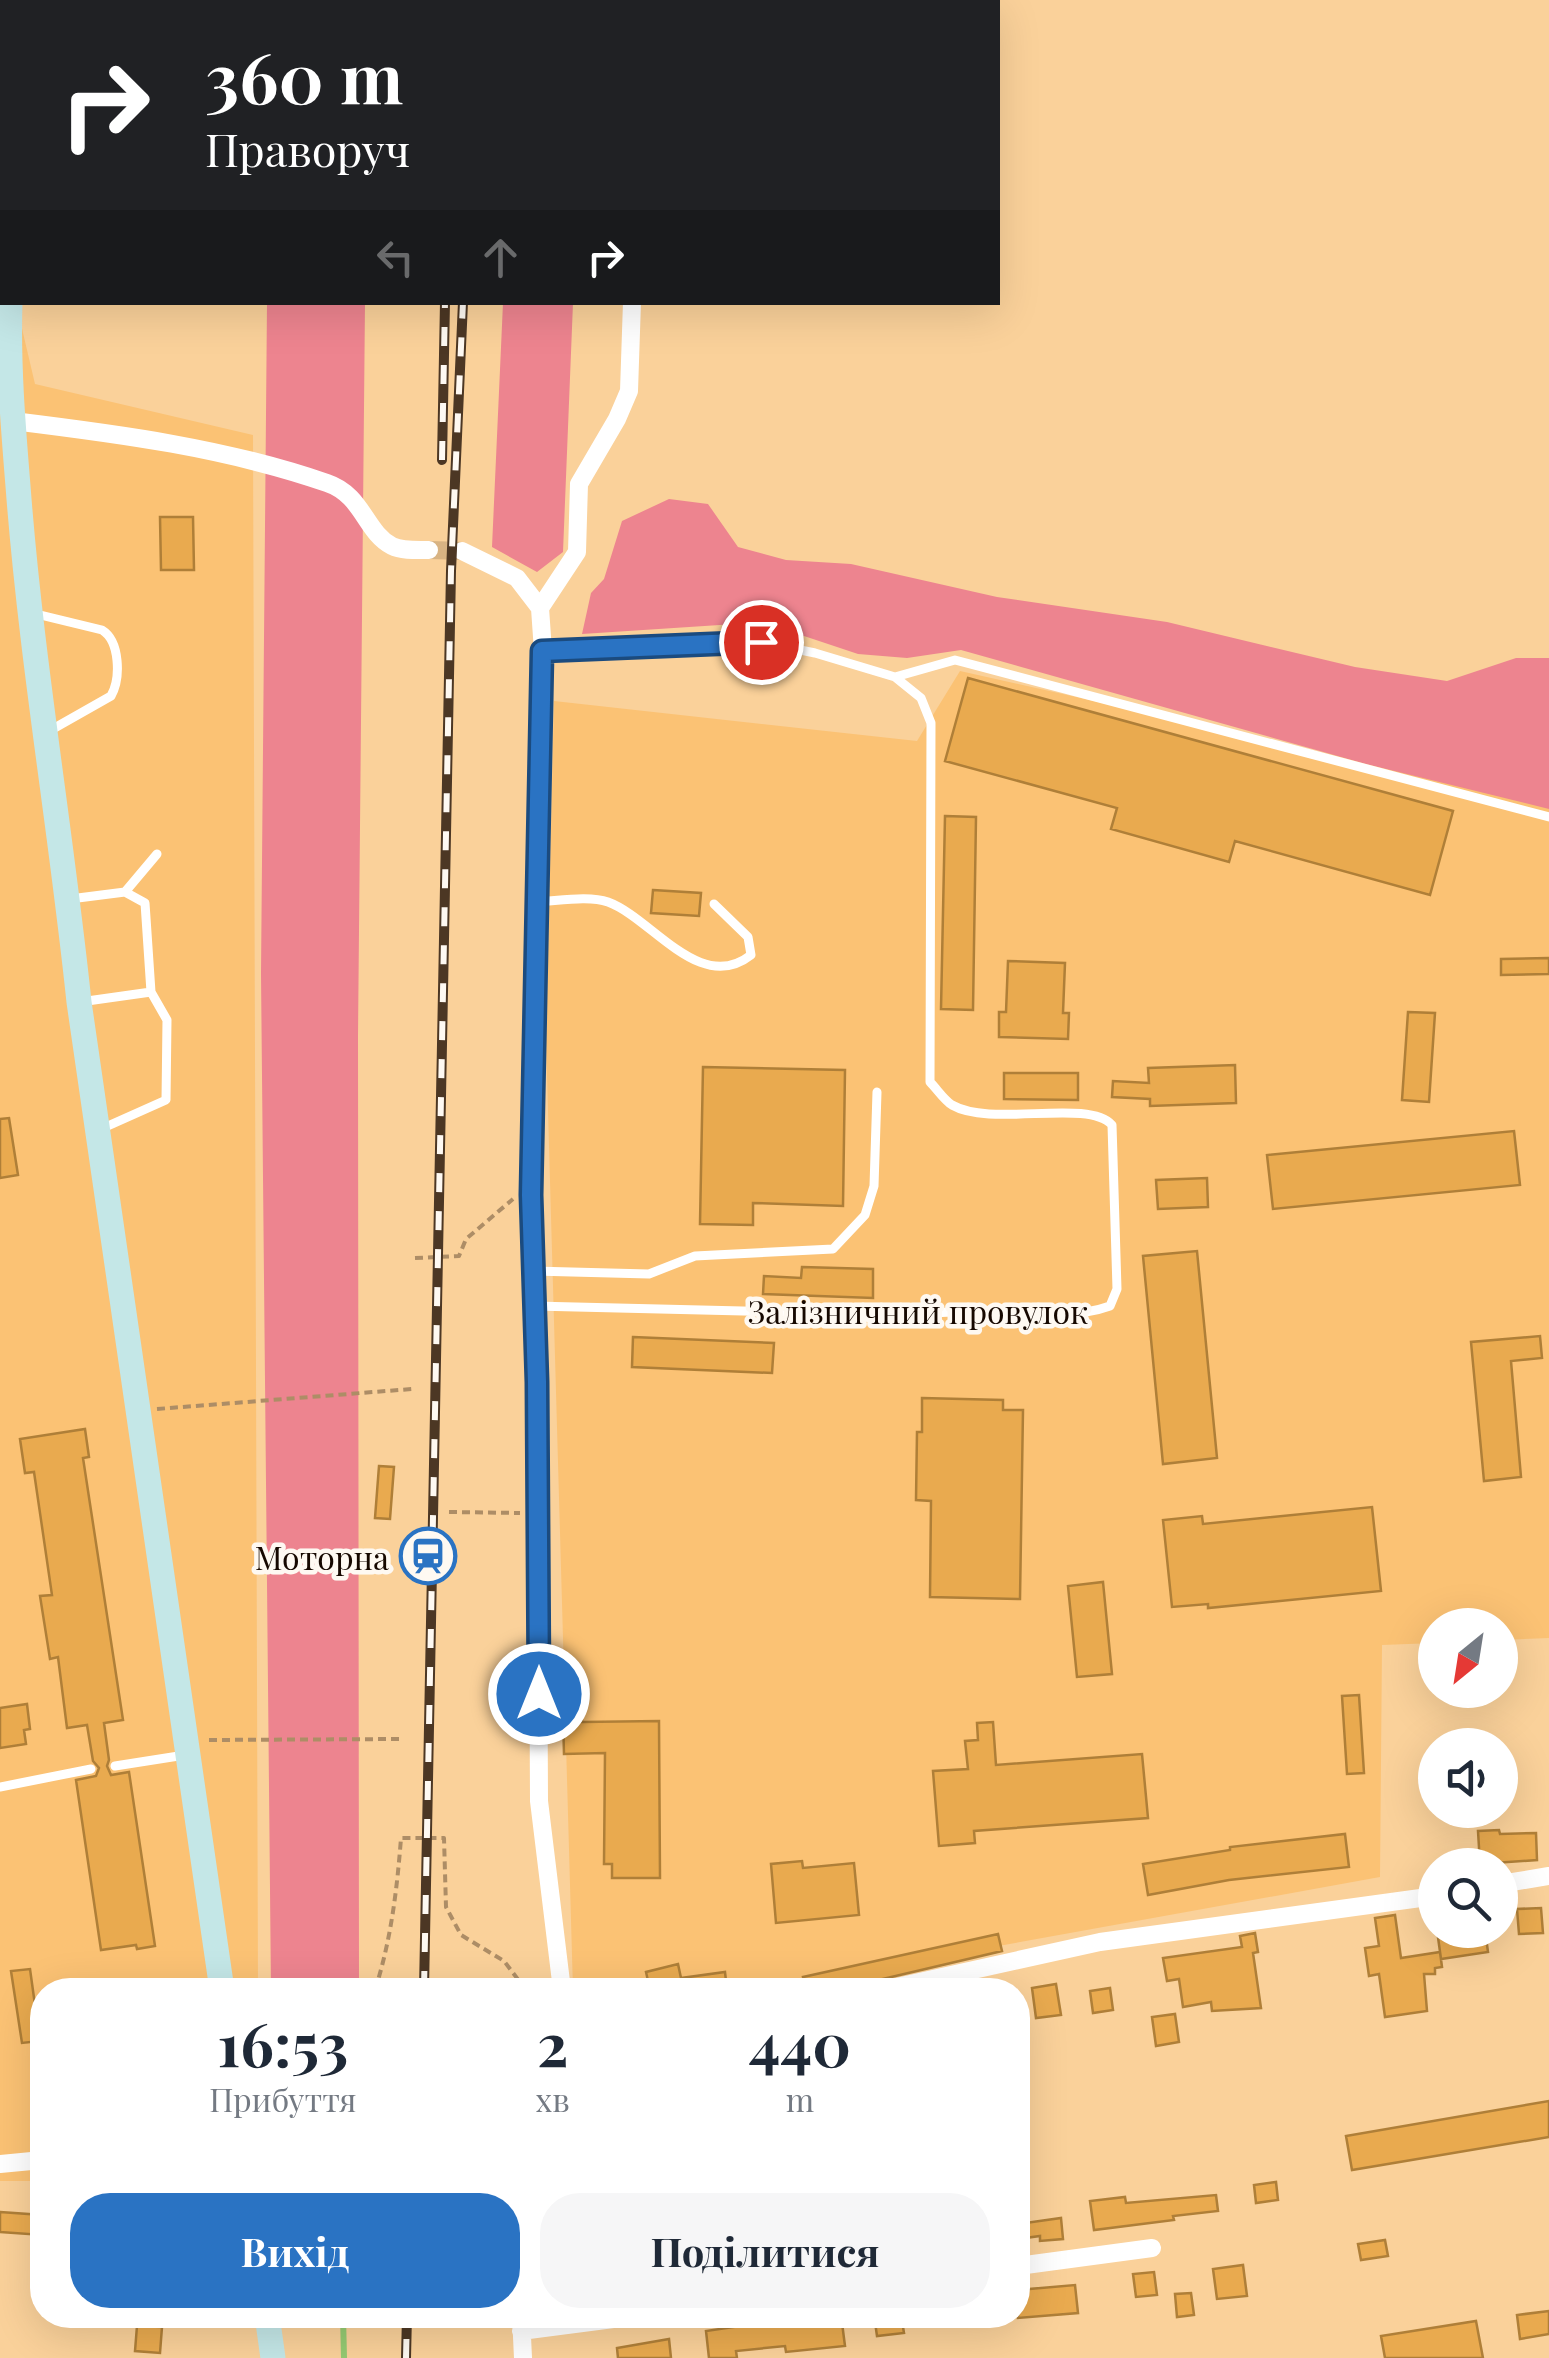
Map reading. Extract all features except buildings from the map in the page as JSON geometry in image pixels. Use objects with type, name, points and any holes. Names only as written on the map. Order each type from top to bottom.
[{"type":"main road","points":[[10,305],[13,422],[44,734],[220,1978]]},
{"type":"main road","points":[[269,2328],[273,2358]]},
{"type":"street","points":[[540,608],[577,552],[579,484],[630,391],[632,305]]},
{"type":"street","points":[[13,422],[142,438],[246,459],[331,484],[357,502],[393,546],[430,550]]},
{"type":"street","points":[[462,551],[518,578],[540,608],[531,1195],[540,1801],[561,1978]]},
{"type":"street","points":[[1518,1881],[1549,1876]]},
{"type":"street","points":[[937,1978],[1100,1942],[1418,1898]]},
{"type":"street","points":[[0,2164],[30,2161]]},
{"type":"street","points":[[1030,2264],[1152,2248]]},
{"type":"street","points":[[521,2328],[523,2358]]},
{"type":"lane","points":[[30,613],[102,630],[115,644],[116,687],[111,696],[44,734]]},
{"type":"lane","points":[[542,651],[761,642],[815,652],[895,677],[955,660],[1549,816]]},
{"type":"lane","name":"Залізничний провулок","points":[[534,1306],[918,1315],[948,1310],[1088,1314],[1110,1306],[1117,1288],[1112,1125],[1096,1114],[990,1115],[952,1105],[930,1082],[932,722],[921,698],[895,677]]},
{"type":"lane","points":[[126,892],[157,854]]},
{"type":"lane","points":[[68,900],[126,892],[145,904],[150,992],[167,1020],[166,1100],[98,1130]]},
{"type":"lane","points":[[537,902],[606,901],[676,950],[711,966],[739,965],[752,955],[748,938],[714,904]]},
{"type":"lane","points":[[79,1002],[150,992]]},
{"type":"lane","points":[[533,1271],[649,1274],[695,1256],[834,1250],[865,1215],[874,1186],[877,1092]]},
{"type":"lane","points":[[114,1766],[187,1748]]},
{"type":"lane","points":[[0,1787],[91,1769]]},
{"type":"path","points":[[415,1258],[459,1256],[466,1239],[512,1199],[531,1195]]},
{"type":"path","points":[[139,1410],[412,1389]]},
{"type":"path","points":[[449,1512],[538,1514]]},
{"type":"path","points":[[187,1748],[399,1739]]},
{"type":"path","points":[[378,1978],[389,1941],[401,1838],[444,1838],[446,1908],[461,1935],[504,1961],[517,1978]]},
{"type":"shaded area","points":[[0,305],[16,305],[35,384],[253,435],[258,1978],[30,1978],[30,2181],[0,2181]]},
{"type":"shaded area","points":[[267,305],[365,305],[358,1036],[359,1978],[271,1978],[261,974]]},
{"type":"shaded area","points":[[503,305],[573,305],[563,552],[537,572],[492,547]]},
{"type":"shaded area","points":[[669,499],[708,504],[738,547],[786,560],[851,564],[997,597],[1167,622],[1355,667],[1447,681],[1516,658],[1549,658],[1549,809],[1366,764],[961,650],[907,658],[858,654],[798,634],[735,624],[582,634],[591,593],[604,579],[622,521]]},
{"type":"shaded area","points":[[960,671],[1549,803],[1549,1638],[1518,1639],[1518,1608],[1418,1608],[1418,1644],[1382,1645],[1380,1877],[821,1978],[573,1978],[546,1040],[554,701],[917,741]]},
{"type":"waterway","points":[[343,2328],[344,2358]]},
{"type":"tunnel","points":[[429,550],[462,551]]},
{"type":"railway","points":[[442,460],[445,305]]},
{"type":"railway","points":[[424,1978],[451,571],[463,305]]},
{"type":"railway","points":[[406,2358],[407,2328]]},
{"type":"place","name":"Моторна","points":[[428,1556]]},
{"type":"route","points":[[539,1694],[537,1382],[531,1195],[542,651],[761,642]]}]
